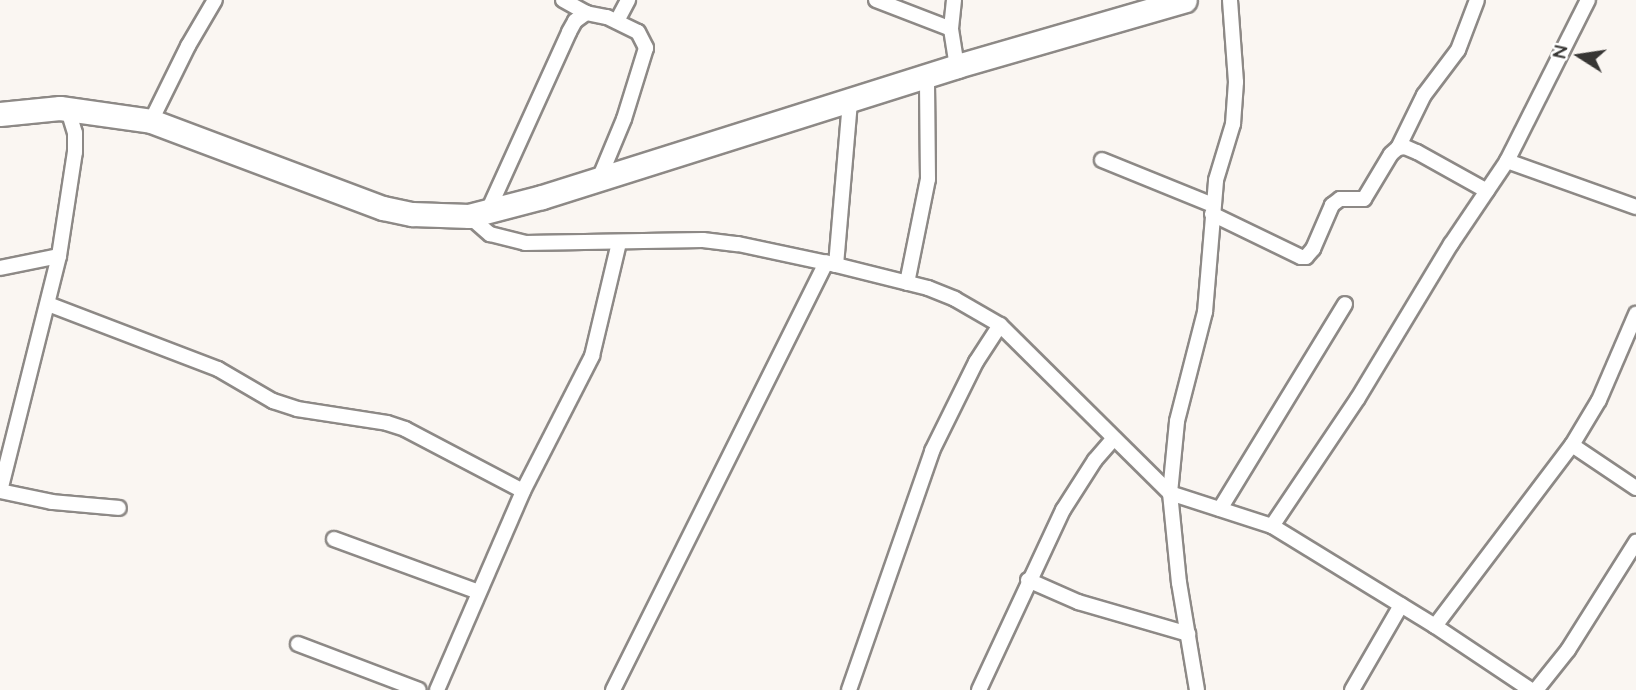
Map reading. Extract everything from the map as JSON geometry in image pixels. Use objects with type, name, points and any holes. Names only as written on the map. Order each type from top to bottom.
[{"type":"main road","points":[[0,114],[60,108],[71,112],[151,121],[383,208],[412,215],[478,215],[850,102],[957,66],[1185,0]]},
{"type":"main road","points":[[0,124],[61,118],[71,112]]},
{"type":"street","points":[[151,121],[188,46],[215,0]]},
{"type":"street","points":[[564,0],[586,13],[617,21],[638,32],[646,48],[628,108],[599,180]]},
{"type":"street","points":[[617,21],[628,0]]},
{"type":"street","points":[[876,0],[951,29]]},
{"type":"street","points":[[954,0],[951,29],[957,66]]},
{"type":"street","points":[[1197,690],[1179,583],[1170,492],[1177,421],[1205,312],[1216,180],[1233,124],[1235,100],[1230,0]]},
{"type":"street","points":[[1102,160],[1212,209],[1295,255],[1306,257],[1313,249],[1332,205],[1340,198],[1364,199],[1391,154],[1398,148],[1424,95],[1458,50],[1477,0]]},
{"type":"street","points":[[1272,526],[1358,398],[1451,244],[1507,161],[1588,0]]},
{"type":"street","points":[[586,13],[575,21],[569,32],[478,215],[490,234],[524,243],[703,240],[831,264],[907,283],[955,299],[1000,325],[1113,439],[1170,492],[1272,526],[1435,626],[1528,689],[1568,650],[1636,542]]},
{"type":"street","points":[[907,283],[928,179],[927,76]]},
{"type":"street","points":[[613,690],[831,264],[850,102]]},
{"type":"street","points":[[71,112],[75,152],[59,256],[0,491],[52,502],[119,508]]},
{"type":"street","points":[[1398,148],[1405,147],[1417,152],[1487,191]]},
{"type":"street","points":[[1507,161],[1636,207]]},
{"type":"street","points":[[437,690],[523,491],[592,356],[619,243]]},
{"type":"street","points":[[0,268],[59,256]]},
{"type":"street","points":[[48,304],[218,369],[273,401],[297,409],[369,420],[405,429],[523,491]]},
{"type":"street","points":[[1220,509],[1345,304]]},
{"type":"street","points":[[1435,626],[1572,444],[1599,400],[1636,314]]},
{"type":"street","points":[[849,690],[932,452],[976,362],[1000,325]]},
{"type":"street","points":[[979,690],[1028,580],[1077,486],[1113,439]]},
{"type":"street","points":[[1572,444],[1636,488]]},
{"type":"street","points":[[334,539],[479,592]]},
{"type":"street","points":[[1028,580],[1078,602],[1188,634]]},
{"type":"street","points":[[1352,690],[1401,605]]},
{"type":"street","points":[[298,644],[419,690]]}]
